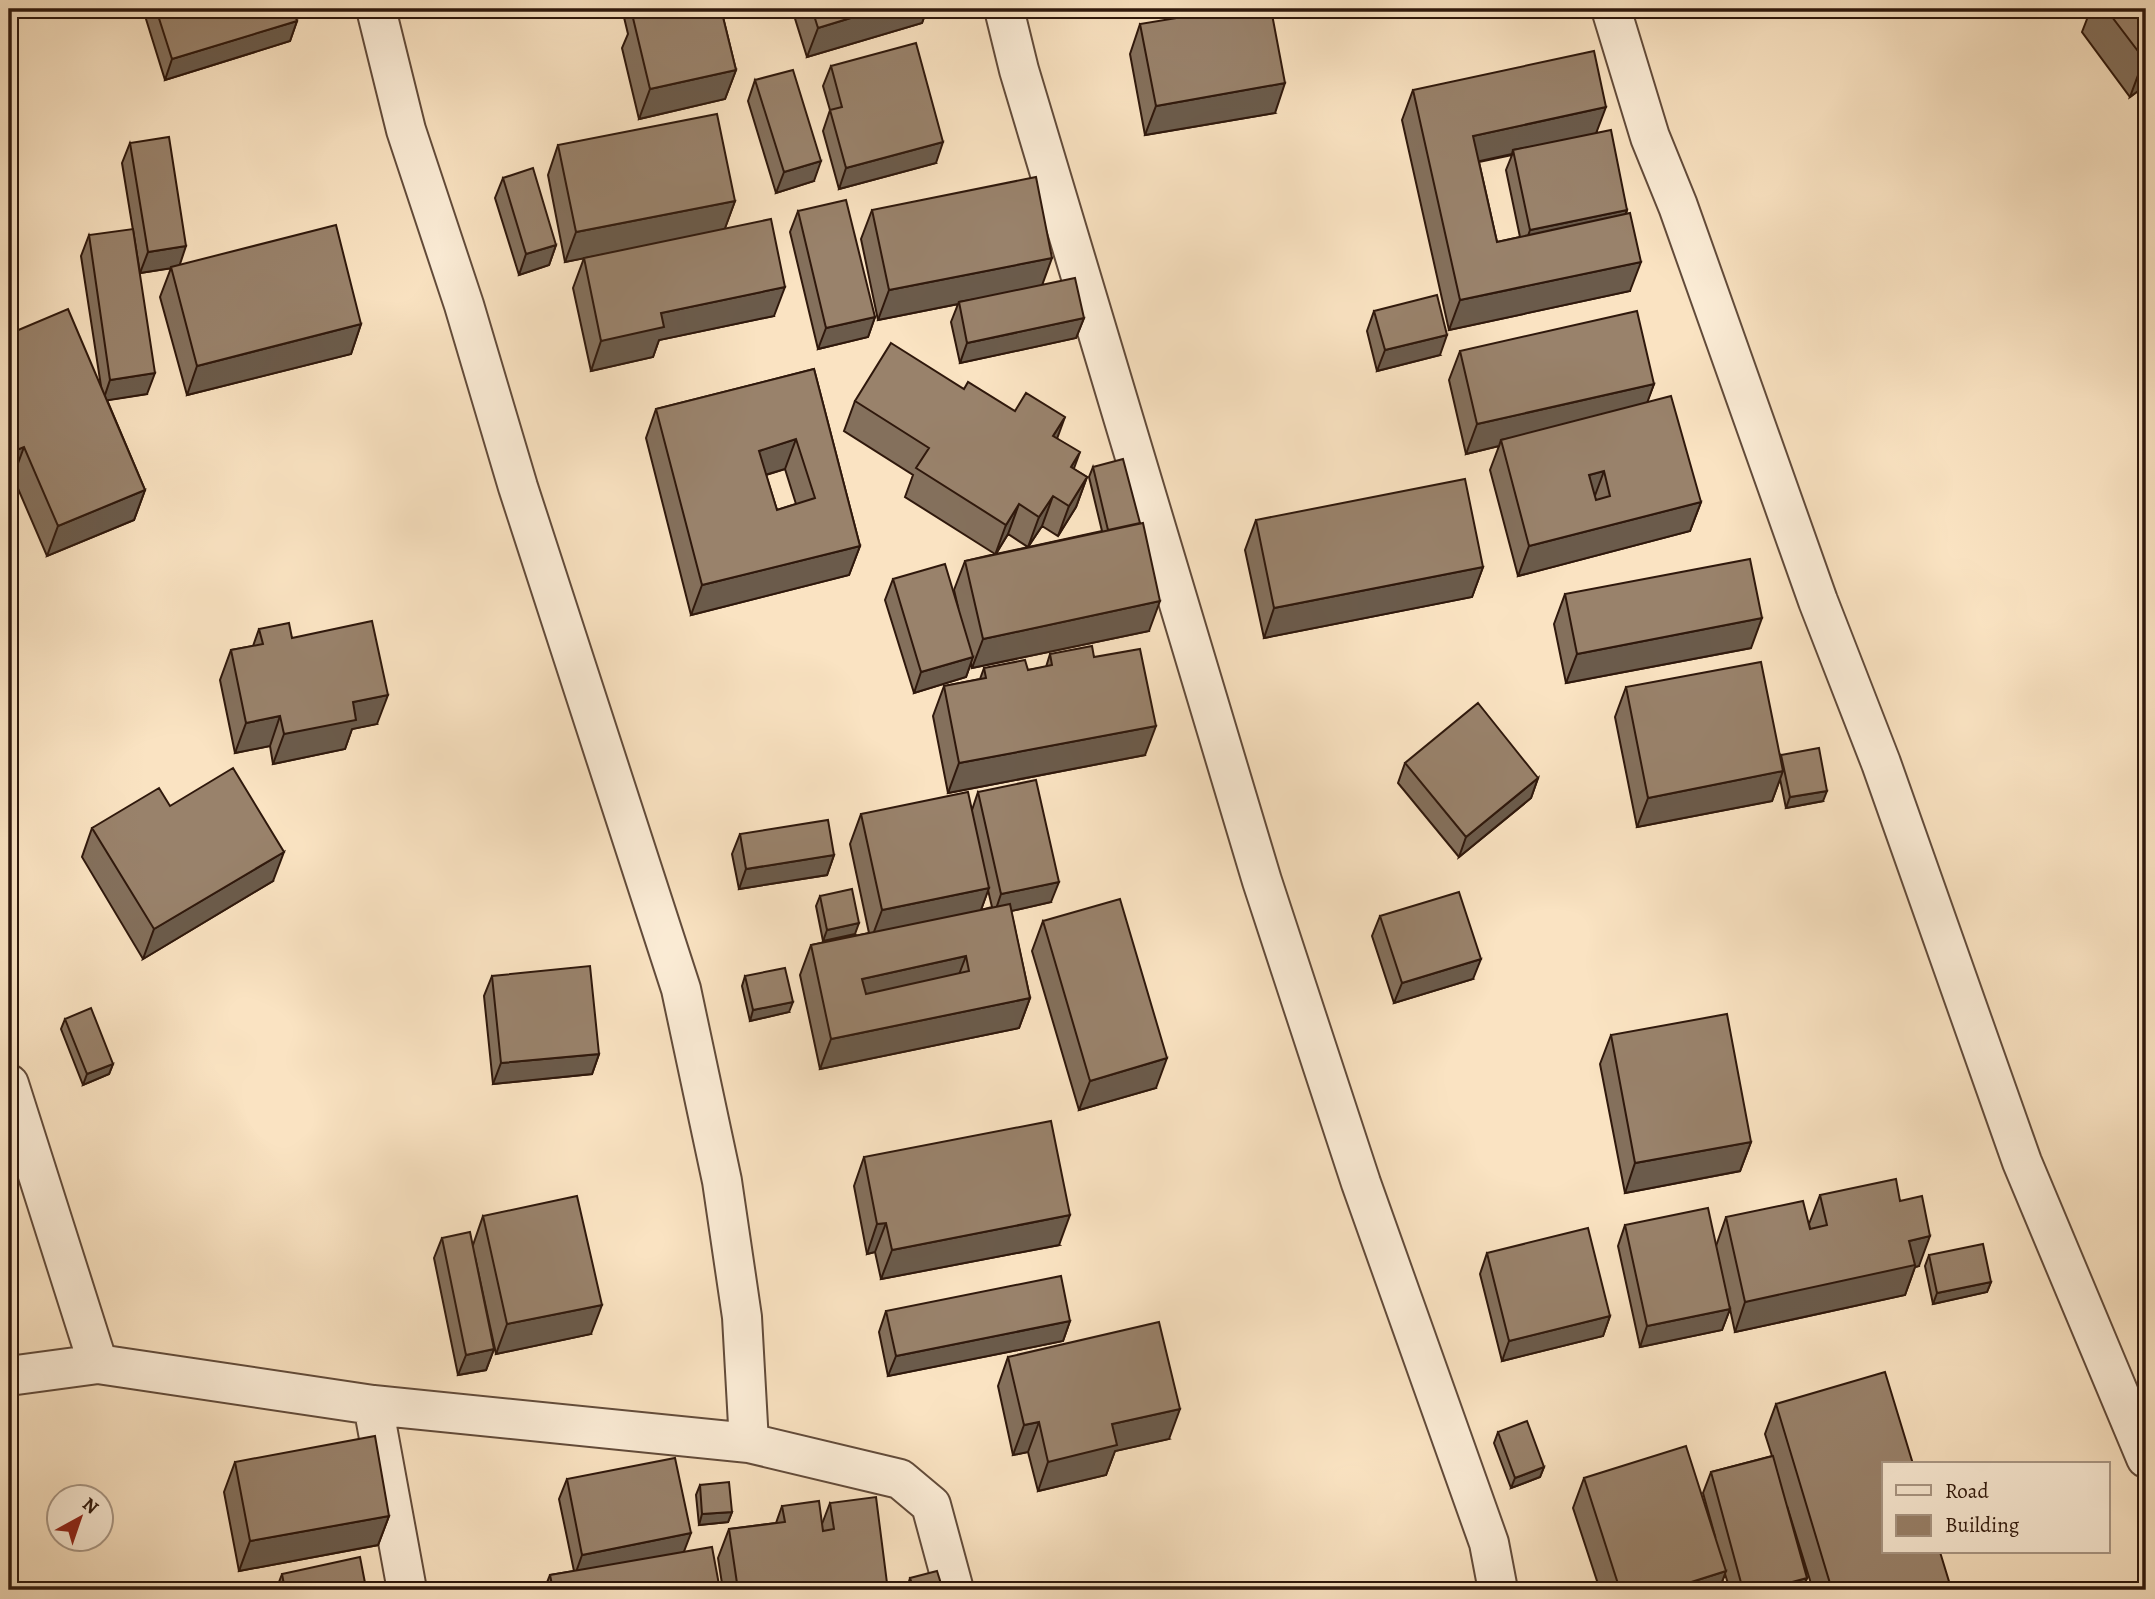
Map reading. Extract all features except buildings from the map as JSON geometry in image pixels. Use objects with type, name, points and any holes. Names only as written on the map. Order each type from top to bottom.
[{"type":"street","points":[[376,9],[407,130],[464,305],[522,500],[681,989],[722,1181],[742,1317],[748,1443]]},
{"type":"street","points":[[1004,9],[1019,70],[1262,881],[1360,1183],[1489,1543],[1498,1590]]},
{"type":"street","points":[[1611,9],[1650,137],[1678,206],[1818,601],[1881,763],[2022,1162],[2146,1458]]},
{"type":"street","points":[[9,1084],[98,1364]]},
{"type":"street","points":[[9,1376],[98,1364],[373,1405],[748,1443],[900,1479],[931,1505],[954,1590]]},
{"type":"street","points":[[373,1405],[407,1590]]}]
